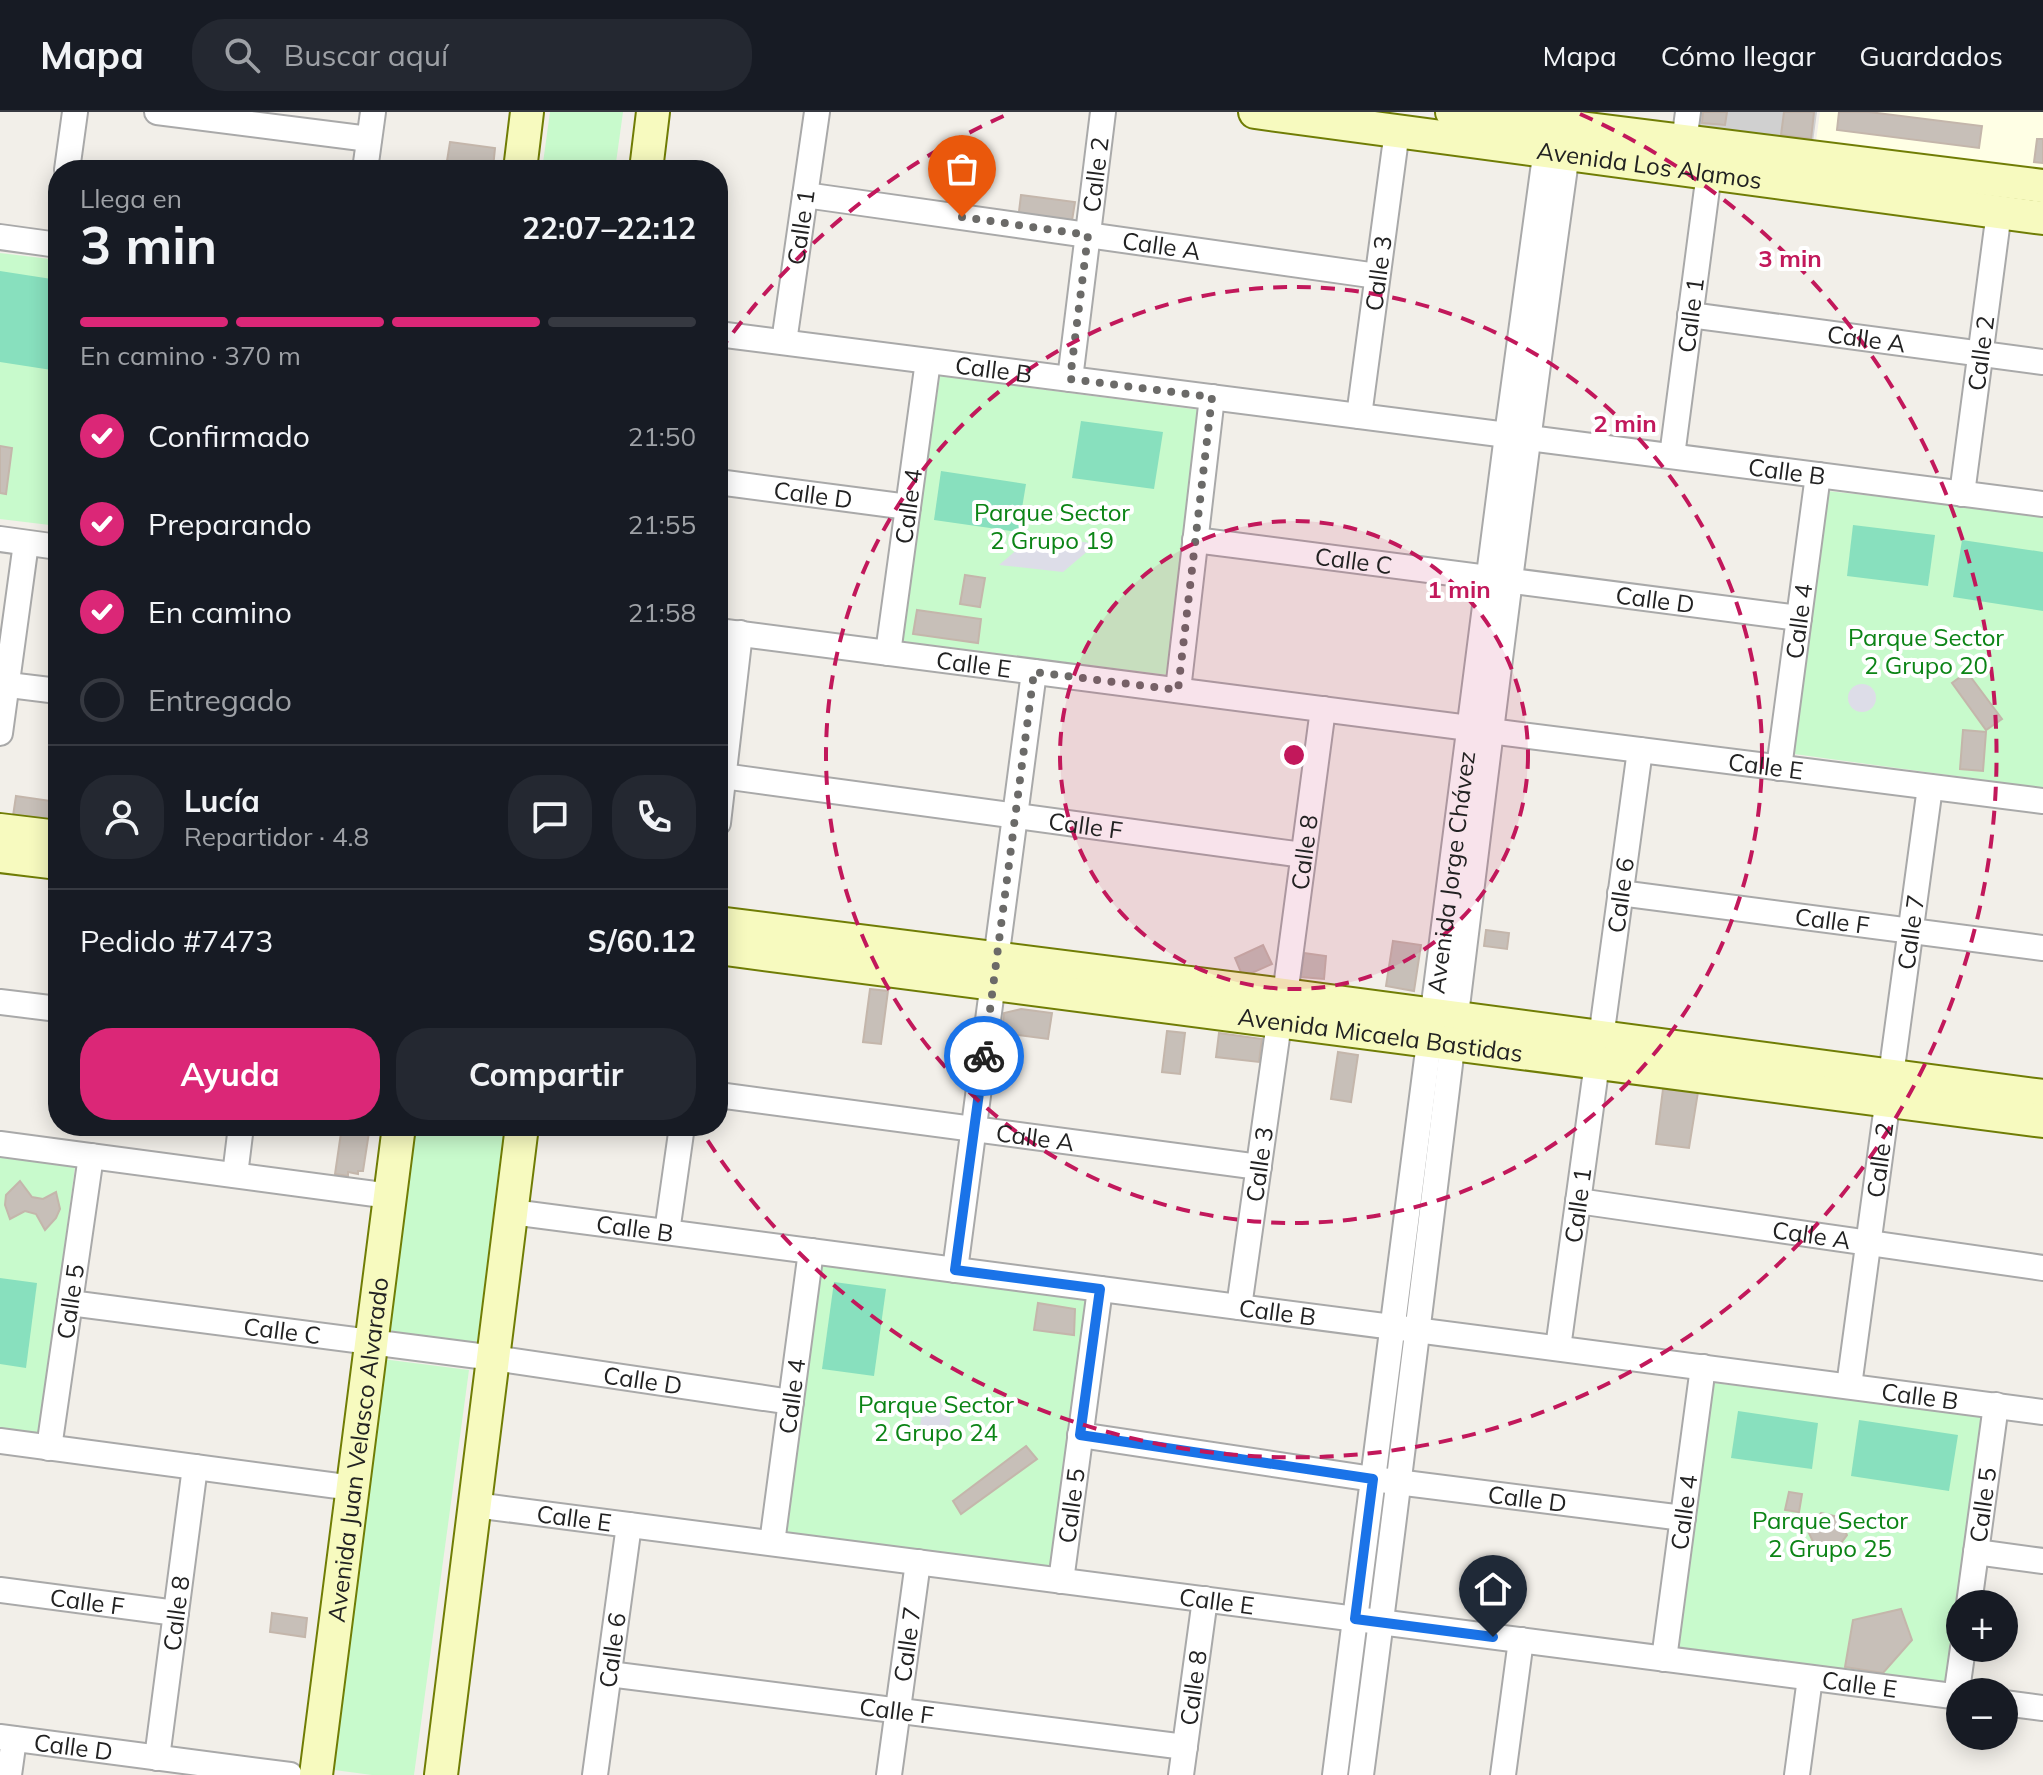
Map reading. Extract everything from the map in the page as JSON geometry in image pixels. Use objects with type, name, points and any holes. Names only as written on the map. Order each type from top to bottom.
[{"type":"street","points":[[68,160],[75,112]]},
{"type":"street","points":[[157,112],[369,139]]},
{"type":"street","points":[[366,160],[373,112]]},
{"type":"street","points":[[521,160],[527,112]]},
{"type":"street","points":[[647,160],[653,112]]},
{"type":"street","name":"Calle 1","points":[[784,342],[817,112]]},
{"type":"street","name":"Calle 2","points":[[1070,379],[1103,112]]},
{"type":"street","name":"Avenida Los Alamos","points":[[1255,112],[1397,131],[1686,127],[2043,186]]},
{"type":"street","name":"Avenida Los Alamos","points":[[1452,112],[1560,130],[1709,173],[2043,218]]},
{"type":"street","name":"Avenida Jorge Chávez","points":[[1335,1775],[1393,1327],[1442,1029],[1560,130]]},
{"type":"street","name":"Calle 3","points":[[1359,416],[1397,131]]},
{"type":"street","name":"Calle 1","points":[[1672,456],[1709,173]]},
{"type":"street","name":"Calle A","points":[[805,195],[1377,276]]},
{"type":"street","name":"Calle 2","points":[[1962,494],[1999,212]]},
{"type":"street","points":[[0,237],[48,243]]},
{"type":"street","name":"Calle A","points":[[1690,315],[2043,362]]},
{"type":"street","name":"Calle B","points":[[728,335],[2043,504]]},
{"type":"street","name":"Calle 4","points":[[888,653],[928,361]]},
{"type":"street","points":[[1178,690],[1212,397]]},
{"type":"street","name":"Calle 4","points":[[1779,768],[1818,475]]},
{"type":"street","name":"Calle D","points":[[728,483],[908,507]]},
{"type":"street","points":[[0,539],[48,546]]},
{"type":"street","name":"Calle C","points":[[1195,540],[1500,579]]},
{"type":"street","points":[[0,733],[3,684],[26,543]]},
{"type":"street","name":"Calle D","points":[[1500,579],[1799,618]]},
{"type":"street","points":[[728,656],[729,632]]},
{"type":"street","name":"Calle E","points":[[729,632],[2043,801]]},
{"type":"street","points":[[955,1270],[1034,672]]},
{"type":"street","points":[[3,684],[48,690]]},
{"type":"street","name":"Calle 8","points":[[1282,1009],[1323,709]]},
{"type":"street","name":"Calle 6","points":[[1599,1050],[1640,750]]},
{"type":"street","name":"Calle F","points":[[728,777],[1303,855]]},
{"type":"street","name":"Calle 7","points":[[1890,1088],[1930,787]]},
{"type":"street","points":[[0,830],[48,836]]},
{"type":"street","points":[[0,856],[48,862]]},
{"type":"street","name":"Calle F","points":[[1620,893],[2043,948]]},
{"type":"street","name":"Avenida Micaela Bastidas","points":[[728,925],[996,971],[1282,1009],[1890,1088],[2043,1096]]},
{"type":"street","name":"Avenida Micaela Bastidas","points":[[728,949],[996,971]]},
{"type":"street","points":[[0,1002],[48,1008]]},
{"type":"street","name":"Calle 3","points":[[1239,1307],[1282,1009]]},
{"type":"street","name":"Avenida Jorge Chávez","points":[[1361,1775],[1419,1330],[1442,1029]]},
{"type":"street","name":"Calle 1","points":[[1558,1348],[1599,1050]]},
{"type":"street","name":"Calle 2","points":[[1849,1386],[1890,1088]]},
{"type":"street","name":"Avenida Micaela Bastidas","points":[[1890,1088],[2043,1121]]},
{"type":"street","name":"Calle A","points":[[728,1096],[1259,1167]]},
{"type":"street","points":[[235,1175],[240,1136]]},
{"type":"street","name":"Avenida Juan Velasco Alvarado","points":[[316,1775],[398,1136]]},
{"type":"street","points":[[441,1775],[521,1136]]},
{"type":"street","points":[[667,1232],[681,1136]]},
{"type":"street","points":[[0,1144],[390,1196]]},
{"type":"street","name":"Calle 5","points":[[49,1448],[91,1156]]},
{"type":"street","name":"Calle A","points":[[1578,1201],[2043,1268]]},
{"type":"street","name":"Calle B","points":[[512,1212],[2043,1412]]},
{"type":"street","name":"Calle 4","points":[[772,1543],[811,1251]]},
{"type":"street","name":"Calle 5","points":[[1061,1581],[1100,1289]]},
{"type":"street","name":"Calle C","points":[[70,1303],[494,1358]]},
{"type":"street","name":"Calle D","points":[[494,1358],[791,1402]]},
{"type":"street","name":"Calle 4","points":[[1664,1659],[1703,1367]]},
{"type":"street","name":"Calle 5","points":[[1971,1590],[1996,1405]]},
{"type":"street","points":[[1080,1435],[1373,1479]]},
{"type":"street","points":[[0,1441],[353,1488]]},
{"type":"street","name":"Calle 8","points":[[157,1758],[195,1467]]},
{"type":"street","name":"Calle D","points":[[1373,1479],[1683,1518]]},
{"type":"street","name":"Calle E","points":[[475,1505],[1946,1695]]},
{"type":"street","name":"Calle 6","points":[[595,1775],[629,1525]]},
{"type":"street","points":[[1976,1552],[2043,1561]]},
{"type":"street","name":"Calle 7","points":[[889,1775],[918,1562]]},
{"type":"street","name":"Calle F","points":[[0,1590],[176,1613]]},
{"type":"street","name":"Calle 8","points":[[1181,1775],[1205,1599]]},
{"type":"street","points":[[1503,1775],[1521,1640]]},
{"type":"street","name":"Calle F","points":[[609,1674],[1185,1747]]},
{"type":"street","points":[[1797,1775],[1810,1678]]},
{"type":"street","points":[[2018,1705],[2043,1708]]},
{"type":"street","points":[[7,1738],[9,1775]]},
{"type":"street","name":"Calle D","points":[[7,1738],[290,1775]]},
{"type":"shaded area","points":[[1701,112],[1817,112],[1813,142],[1699,126]]},
{"type":"shaded area","points":[[1820,112],[2043,112],[2043,172],[1816,141]]},
{"type":"shaded area","points":[[1034,535],[1096,544],[1063,572],[999,565]]},
{"type":"shaded area","points":[[1862,684],[1872,688],[1876,698],[1872,708],[1862,712],[1852,708],[1848,698],[1852,688]]},
{"type":"shaded area","points":[[923,1399],[952,1403],[949,1431],[920,1428]]},
{"type":"green space","points":[[550,112],[623,112],[616,160],[543,160]]},
{"type":"green space","points":[[0,253],[48,259],[48,525],[0,519]]},
{"type":"green space","points":[[0,271],[48,278],[48,369],[0,362]]},
{"type":"green space","name":"Parque Sector 2 Grupo 19","points":[[940,376],[1200,410],[1168,675],[901,641]]},
{"type":"green space","points":[[1081,421],[1163,432],[1154,489],[1072,478]]},
{"type":"green space","points":[[941,471],[1026,484],[1018,532],[934,520]]},
{"type":"green space","name":"Parque Sector 2 Grupo 20","points":[[1827,491],[2043,514],[2043,788],[1794,754]]},
{"type":"green space","points":[[1853,525],[1935,535],[1928,586],[1847,576]]},
{"type":"green space","points":[[1962,540],[2043,552],[2043,611],[1953,597]]},
{"type":"green space","points":[[408,1136],[503,1136],[477,1343],[383,1330]]},
{"type":"green space","points":[[0,1156],[75,1167],[39,1436],[0,1431]]},
{"type":"green space","name":"Parque Sector 2 Grupo 24","points":[[819,1264],[1087,1300],[1053,1572],[785,1532]]},
{"type":"green space","points":[[0,1278],[37,1283],[26,1368],[0,1364]]},
{"type":"green space","points":[[834,1282],[886,1289],[874,1376],[822,1369]]},
{"type":"green space","points":[[382,1359],[469,1370],[414,1775],[372,1775],[327,1769]]},
{"type":"green space","name":"Parque Sector 2 Grupo 25","points":[[1714,1383],[1983,1416],[1960,1590],[1946,1590],[1946,1662],[1950,1662],[1946,1687],[1676,1653]]},
{"type":"green space","points":[[1738,1411],[1818,1423],[1812,1469],[1731,1458]]},
{"type":"green space","points":[[1859,1420],[1958,1435],[1949,1491],[1851,1476]]},
{"type":"building","points":[[1703,112],[1727,112],[1725,125],[1702,123]]},
{"type":"building","points":[[1784,112],[1814,112],[1811,139],[1781,135]]},
{"type":"building","points":[[1839,112],[1869,112],[1982,126],[1979,148],[1837,130]]},
{"type":"building","points":[[2037,139],[2043,139],[2043,163],[2034,162]]},
{"type":"building","points":[[450,142],[495,148],[494,160],[447,160]]},
{"type":"building","points":[[1021,195],[1075,202],[1071,227],[1018,220]]},
{"type":"building","points":[[0,446],[12,448],[6,494],[0,493]]},
{"type":"building","points":[[965,575],[985,578],[980,607],[960,604]]},
{"type":"building","points":[[917,610],[981,619],[978,643],[913,634]]},
{"type":"building","points":[[1967,672],[2002,719],[1986,730],[1952,683]]},
{"type":"building","points":[[1963,730],[1986,732],[1983,771],[1960,769]]},
{"type":"building","points":[[16,796],[48,801],[48,821],[13,816]]},
{"type":"building","points":[[1486,930],[1509,933],[1507,949],[1484,946]]},
{"type":"building","points":[[1393,941],[1421,945],[1414,991],[1386,986]]},
{"type":"building","points":[[1263,945],[1272,964],[1243,977],[1235,958]]},
{"type":"building","points":[[1304,953],[1326,956],[1324,979],[1301,977]]},
{"type":"building","points":[[870,989],[888,991],[881,1044],[863,1042]]},
{"type":"building","points":[[1021,1009],[1052,1013],[1048,1039],[1002,1033],[1004,1013]]},
{"type":"building","points":[[1167,1031],[1185,1033],[1180,1074],[1162,1072]]},
{"type":"building","points":[[1219,1033],[1262,1039],[1259,1062],[1216,1057]]},
{"type":"building","points":[[1338,1052],[1358,1055],[1351,1102],[1331,1099]]},
{"type":"building","points":[[1663,1089],[1698,1092],[1689,1148],[1656,1144]]},
{"type":"building","points":[[341,1136],[368,1136],[363,1171],[358,1171],[358,1174],[348,1172],[348,1176],[335,1174]]},
{"type":"building","points":[[20,1181],[32,1197],[43,1199],[56,1192],[60,1209],[45,1230],[36,1214],[25,1211],[10,1219],[5,1205],[6,1195]]},
{"type":"building","points":[[1038,1303],[1075,1309],[1074,1335],[1034,1330]]},
{"type":"building","points":[[1026,1446],[1037,1459],[961,1514],[953,1501]]},
{"type":"building","points":[[1789,1492],[1802,1494],[1799,1512],[1785,1510]]},
{"type":"building","points":[[1821,1513],[1839,1517],[1847,1535],[1835,1551],[1816,1548],[1808,1531]]},
{"type":"building","points":[[1901,1609],[1912,1640],[1883,1673],[1845,1667],[1853,1620]]},
{"type":"building","points":[[272,1613],[307,1618],[305,1637],[270,1632]]},
{"type":"way so far","points":[[962,217],[1088,235],[1070,379],[1212,397],[1178,690],[1034,672],[984,1056]]},
{"type":"route","points":[[984,1056],[955,1270],[1100,1289],[1080,1435],[1373,1479],[1355,1619],[1493,1637]]}]
